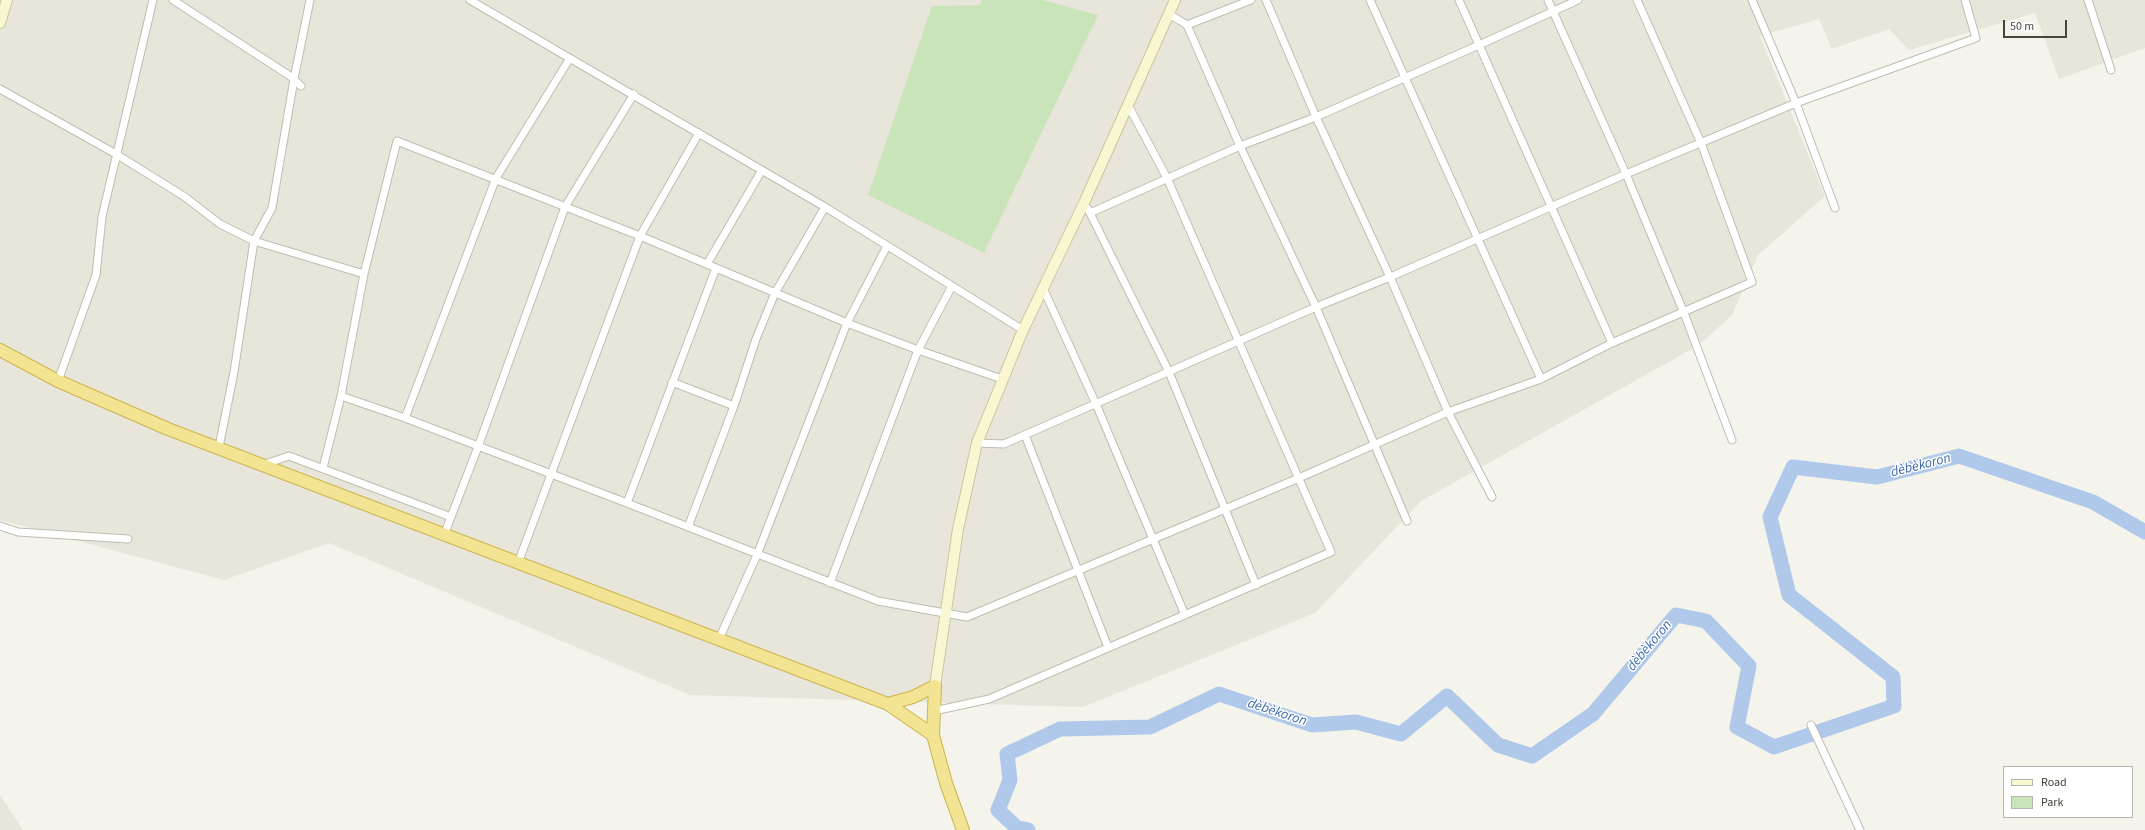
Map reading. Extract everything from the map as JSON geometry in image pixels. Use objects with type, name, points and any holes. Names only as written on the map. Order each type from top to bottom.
[{"type":"highway","points":[[0,350],[58,381],[168,429],[888,704],[933,735]]},
{"type":"highway","points":[[888,704],[913,697],[935,686],[933,735],[946,783],[962,828]]},
{"type":"main road","points":[[0,23],[6,0]]},
{"type":"main road","points":[[935,686],[958,529],[977,443],[1023,330],[1084,203],[1175,0]]},
{"type":"street","points":[[58,381],[96,275],[102,217],[153,0]]},
{"type":"street","points":[[173,0],[294,79],[301,86]]},
{"type":"street","points":[[219,448],[234,372],[254,241],[272,208],[294,79],[310,0]]},
{"type":"street","points":[[470,0],[634,94],[825,207],[1023,330]]},
{"type":"street","points":[[1187,25],[1251,0]]},
{"type":"street","points":[[1266,0],[1316,117],[1390,277],[1448,412],[1492,497]]},
{"type":"street","points":[[1370,0],[1541,378]]},
{"type":"street","points":[[1459,0],[1550,207],[1612,343]]},
{"type":"street","points":[[1548,0],[1626,174],[1684,313],[1732,440]]},
{"type":"street","points":[[1090,213],[1240,146],[1316,117],[1479,46],[1578,0]]},
{"type":"street","points":[[341,396],[405,418],[878,601],[967,616],[1299,478],[1375,442],[1448,412],[1541,378],[1612,343],[1684,313],[1752,282],[1701,143],[1637,0]]},
{"type":"street","points":[[1752,0],[1796,103],[1834,208]]},
{"type":"street","points":[[977,443],[1004,444],[1316,307],[1390,277],[1626,174],[1796,103],[1976,38],[1965,0]]},
{"type":"street","points":[[2088,0],[2111,70]]},
{"type":"street","points":[[1169,14],[1187,25],[1240,146],[1316,307],[1375,442],[1407,521]]},
{"type":"street","points":[[405,418],[496,178],[570,58]]},
{"type":"street","points":[[0,89],[116,154],[185,197],[220,224],[254,241],[364,274]]},
{"type":"street","points":[[444,535],[478,447],[565,207],[634,94]]},
{"type":"street","points":[[934,711],[989,699],[1331,552],[1167,178],[1128,105]]},
{"type":"street","points":[[518,563],[640,236],[699,133]]},
{"type":"street","points":[[323,468],[341,396],[364,274],[397,141],[496,178],[640,236],[847,323],[918,350],[1002,379]]},
{"type":"street","points":[[707,264],[762,170]]},
{"type":"street","points":[[1084,203],[1169,372],[1226,508],[1256,585]]},
{"type":"street","points":[[688,527],[734,406],[756,340],[775,293],[825,207]]},
{"type":"street","points":[[719,639],[757,555],[847,323],[887,246]]},
{"type":"street","points":[[627,503],[716,268]]},
{"type":"street","points":[[830,583],[918,350],[952,286]]},
{"type":"street","points":[[1043,288],[1155,538],[1185,615]]},
{"type":"street","points":[[672,382],[734,406]]},
{"type":"street","points":[[1025,435],[1080,570],[1108,647]]},
{"type":"street","points":[[260,465],[289,456],[451,516]]},
{"type":"street","points":[[0,526],[18,532],[128,539]]},
{"type":"street","points":[[1811,725],[1860,830]]},
{"type":"shaded area","points":[[0,0],[2145,0],[2145,48],[2059,79],[2035,13],[1909,50],[1889,29],[1832,49],[1819,19],[1760,36],[1825,196],[1758,255],[1732,315],[1699,345],[1421,501],[1315,613],[1083,707],[690,695],[329,543],[224,580],[0,520]]},
{"type":"shaded area","points":[[0,795],[23,830],[0,830]]},
{"type":"green space","points":[[982,0],[1043,0],[1098,15],[984,253],[868,195],[932,6],[980,5]]},
{"type":"waterway","name":"dèbèkoron","points":[[1028,830],[1017,828],[998,810],[1010,780],[1007,754],[1060,729],[1150,727],[1219,694],[1312,725],[1356,722],[1401,734],[1447,696],[1498,745],[1532,756],[1593,714],[1676,615],[1706,621],[1749,666],[1737,727],[1774,747],[1894,706],[1893,677],[1789,595],[1770,517],[1793,467],[1877,477],[1959,456],[2093,502],[2145,532]]}]
